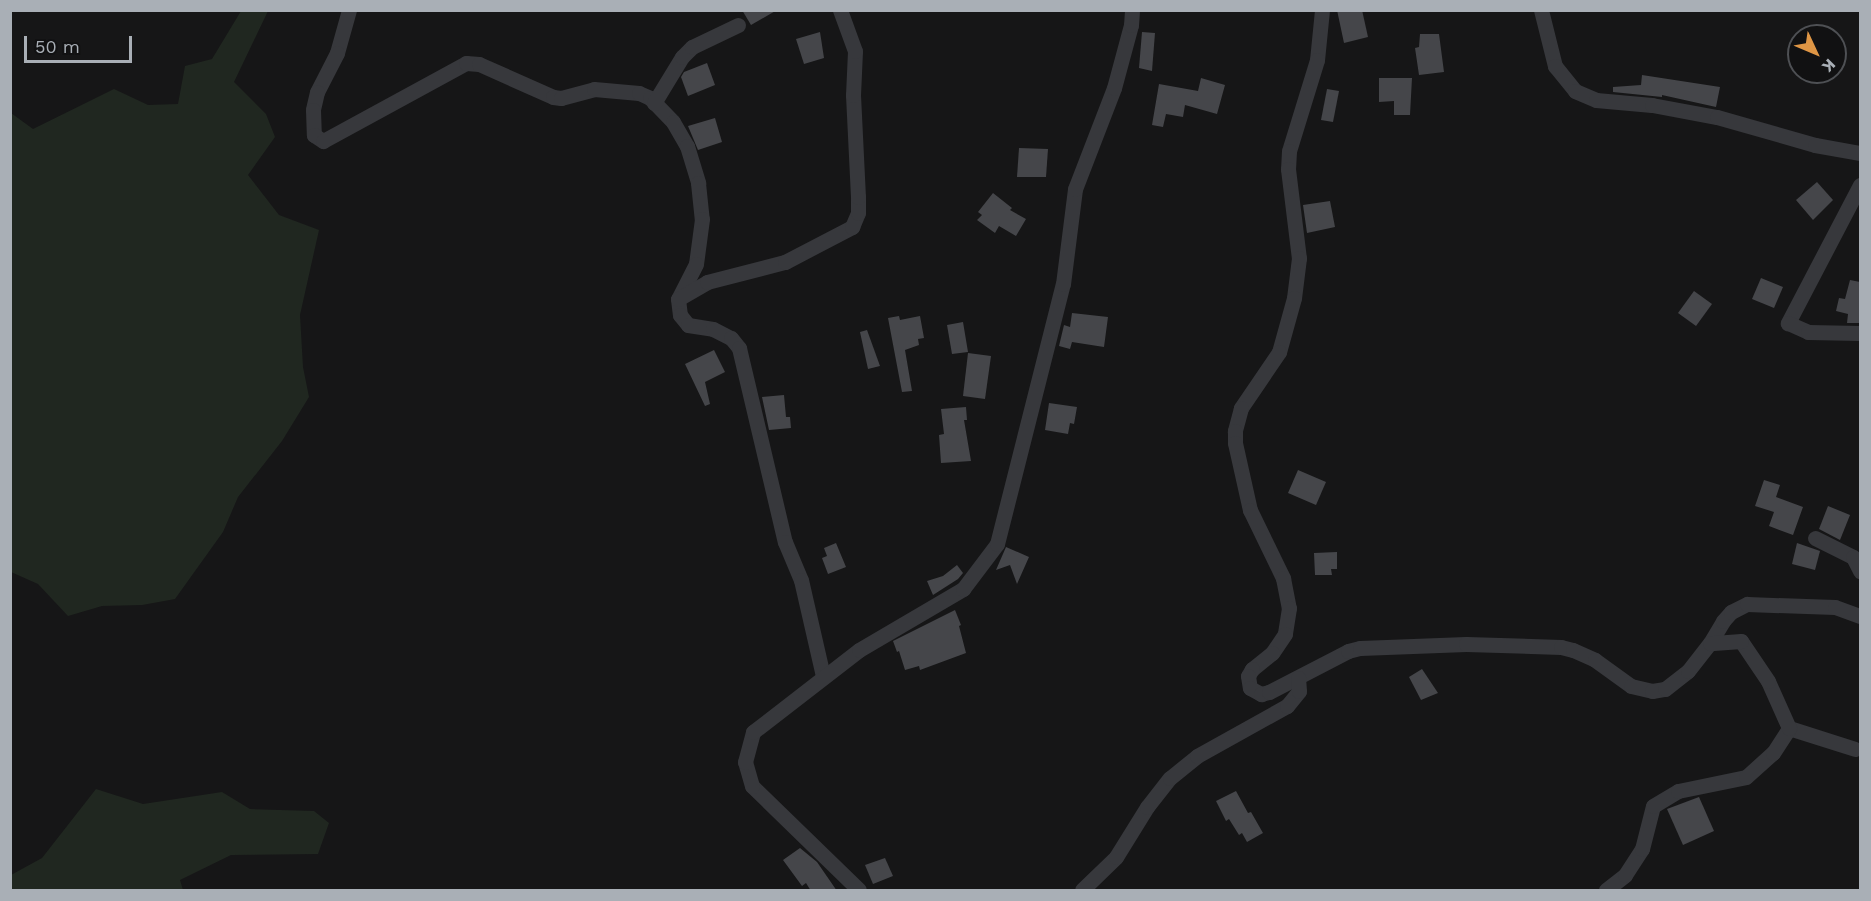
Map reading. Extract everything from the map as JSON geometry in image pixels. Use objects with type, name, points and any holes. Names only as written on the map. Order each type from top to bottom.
[{"type":"street","points":[[350,10],[337,53],[317,92],[313,110],[314,135],[323,141],[466,63],[479,64],[553,97],[561,98],[594,89],[639,93],[654,103],[673,122],[687,146],[698,183],[702,219],[696,264],[678,299],[680,315],[688,325],[713,329],[731,338],[740,348],[785,542],[801,580],[823,676]]},
{"type":"street","points":[[678,299],[707,282],[785,262],[852,227],[858,213],[853,95],[855,51],[840,10]]},
{"type":"street","points":[[859,891],[752,786],[745,762],[753,732],[859,650],[963,589],[997,544],[1063,284],[1075,189],[1114,88],[1131,26],[1132,10]]},
{"type":"street","points":[[1322,10],[1311,83],[1288,151],[1288,169],[1299,258],[1294,298],[1279,352],[1240,408],[1235,431],[1235,443],[1250,510],[1283,578],[1289,608],[1285,634],[1272,653],[1252,669],[1248,681],[1250,687],[1261,694],[1298,678],[1341,654],[1360,648],[1466,644],[1549,647],[1585,655],[1631,686],[1652,691],[1665,688],[1677,681],[1710,643],[1731,612],[1748,604],[1835,607],[1860,616]]},
{"type":"street","points":[[1541,10],[1555,66],[1575,91],[1596,100],[1652,105],[1717,117],[1815,145],[1860,153]]},
{"type":"street","points":[[654,103],[682,57],[692,48],[738,25]]},
{"type":"street","points":[[1860,185],[1788,323],[1808,332],[1860,333]]},
{"type":"street","points":[[1815,538],[1858,560]]},
{"type":"street","points":[[1710,643],[1741,641],[1768,681],[1789,728],[1855,749]]},
{"type":"street","points":[[1082,891],[1116,857],[1170,778],[1197,756],[1287,706],[1299,691],[1298,678]]},
{"type":"street","points":[[1606,891],[1625,875],[1642,849],[1653,806],[1678,790],[1746,777],[1773,753],[1789,728]]},
{"type":"shaded area","points":[[241,11],[268,11],[234,82],[266,114],[275,137],[248,175],[279,215],[319,230],[300,315],[303,367],[309,397],[282,441],[238,497],[223,532],[175,599],[142,605],[102,606],[68,616],[38,584],[11,572],[11,113],[33,129],[114,89],[148,105],[178,104],[185,66],[212,59]]},
{"type":"shaded area","points":[[96,789],[143,804],[222,792],[250,809],[314,811],[329,823],[318,854],[231,855],[180,880],[183,890],[11,890],[11,875],[42,858]]},
{"type":"building","points":[[742,10],[777,10],[751,25]]},
{"type":"building","points":[[1337,10],[1362,10],[1368,37],[1344,43]]},
{"type":"building","points":[[820,32],[824,58],[804,64],[796,39]]},
{"type":"building","points":[[1142,32],[1155,33],[1152,71],[1139,68]]},
{"type":"building","points":[[1420,34],[1439,34],[1444,72],[1419,75],[1415,48],[1419,47]]},
{"type":"building","points":[[707,63],[715,85],[688,96],[681,77],[684,72]]},
{"type":"building","points":[[1642,75],[1720,87],[1716,107],[1662,95],[1662,97],[1613,92],[1613,87],[1641,85]]},
{"type":"building","points":[[1201,78],[1225,85],[1217,114],[1185,105],[1183,117],[1166,114],[1163,127],[1152,125],[1159,84],[1198,91]]},
{"type":"building","points":[[1379,78],[1412,78],[1410,115],[1394,115],[1394,101],[1379,102]]},
{"type":"building","points":[[1327,89],[1339,91],[1333,122],[1321,120]]},
{"type":"building","points":[[715,118],[722,142],[698,150],[688,126]]},
{"type":"building","points":[[1019,148],[1048,149],[1046,177],[1017,177]]},
{"type":"building","points":[[1817,182],[1833,200],[1813,220],[1796,200]]},
{"type":"building","points":[[993,193],[1012,208],[1010,210],[1026,219],[1016,236],[999,226],[995,233],[977,220],[982,215],[978,212]]},
{"type":"building","points":[[1330,201],[1335,227],[1307,233],[1303,205]]},
{"type":"building","points":[[1761,278],[1783,287],[1774,308],[1752,299]]},
{"type":"building","points":[[1850,280],[1860,282],[1859,323],[1847,323],[1848,314],[1836,311],[1839,298],[1845,299]]},
{"type":"building","points":[[1694,291],[1712,304],[1696,326],[1678,313]]},
{"type":"building","points":[[1072,313],[1108,317],[1104,347],[1072,342],[1070,349],[1059,346],[1064,325],[1070,327]]},
{"type":"building","points":[[899,316],[900,320],[920,316],[924,338],[918,339],[919,345],[905,350],[912,391],[902,392],[888,318]]},
{"type":"building","points":[[963,322],[968,352],[952,354],[947,325]]},
{"type":"building","points":[[867,330],[880,366],[868,369],[860,332]]},
{"type":"building","points":[[714,350],[725,372],[705,382],[710,404],[705,406],[685,364]]},
{"type":"building","points":[[968,353],[991,356],[985,399],[963,396]]},
{"type":"building","points":[[784,395],[786,417],[790,417],[791,428],[769,430],[762,397]]},
{"type":"building","points":[[1049,403],[1077,407],[1074,424],[1070,423],[1068,434],[1045,430]]},
{"type":"building","points":[[966,407],[967,420],[964,420],[971,461],[941,463],[939,435],[944,434],[941,409]]},
{"type":"building","points":[[1298,470],[1326,482],[1316,505],[1288,493]]},
{"type":"building","points":[[1764,480],[1780,485],[1776,497],[1803,507],[1793,535],[1769,526],[1774,512],[1755,506]]},
{"type":"building","points":[[1828,506],[1850,515],[1840,540],[1819,529]]},
{"type":"building","points":[[836,543],[846,567],[828,574],[822,558],[827,556],[824,548]]},
{"type":"building","points":[[1797,543],[1820,551],[1815,570],[1792,564]]},
{"type":"building","points":[[1006,547],[1029,557],[1017,584],[1010,565],[996,570]]},
{"type":"building","points":[[1337,552],[1337,569],[1331,569],[1332,575],[1315,575],[1314,553]]},
{"type":"building","points":[[957,565],[963,573],[958,579],[933,595],[927,581],[943,576]]},
{"type":"building","points":[[955,610],[961,625],[959,626],[966,653],[920,670],[919,666],[905,670],[893,641]]},
{"type":"building","points":[[1422,669],[1438,693],[1421,700],[1409,677]]},
{"type":"building","points":[[1236,791],[1248,813],[1251,812],[1263,833],[1247,842],[1242,833],[1239,835],[1229,819],[1226,821],[1216,801]]},
{"type":"building","points":[[1699,797],[1714,831],[1683,845],[1667,809]]},
{"type":"building","points":[[800,848],[817,862],[837,891],[811,891],[806,883],[802,886],[783,860]]},
{"type":"building","points":[[885,858],[893,876],[873,884],[865,865]]}]
